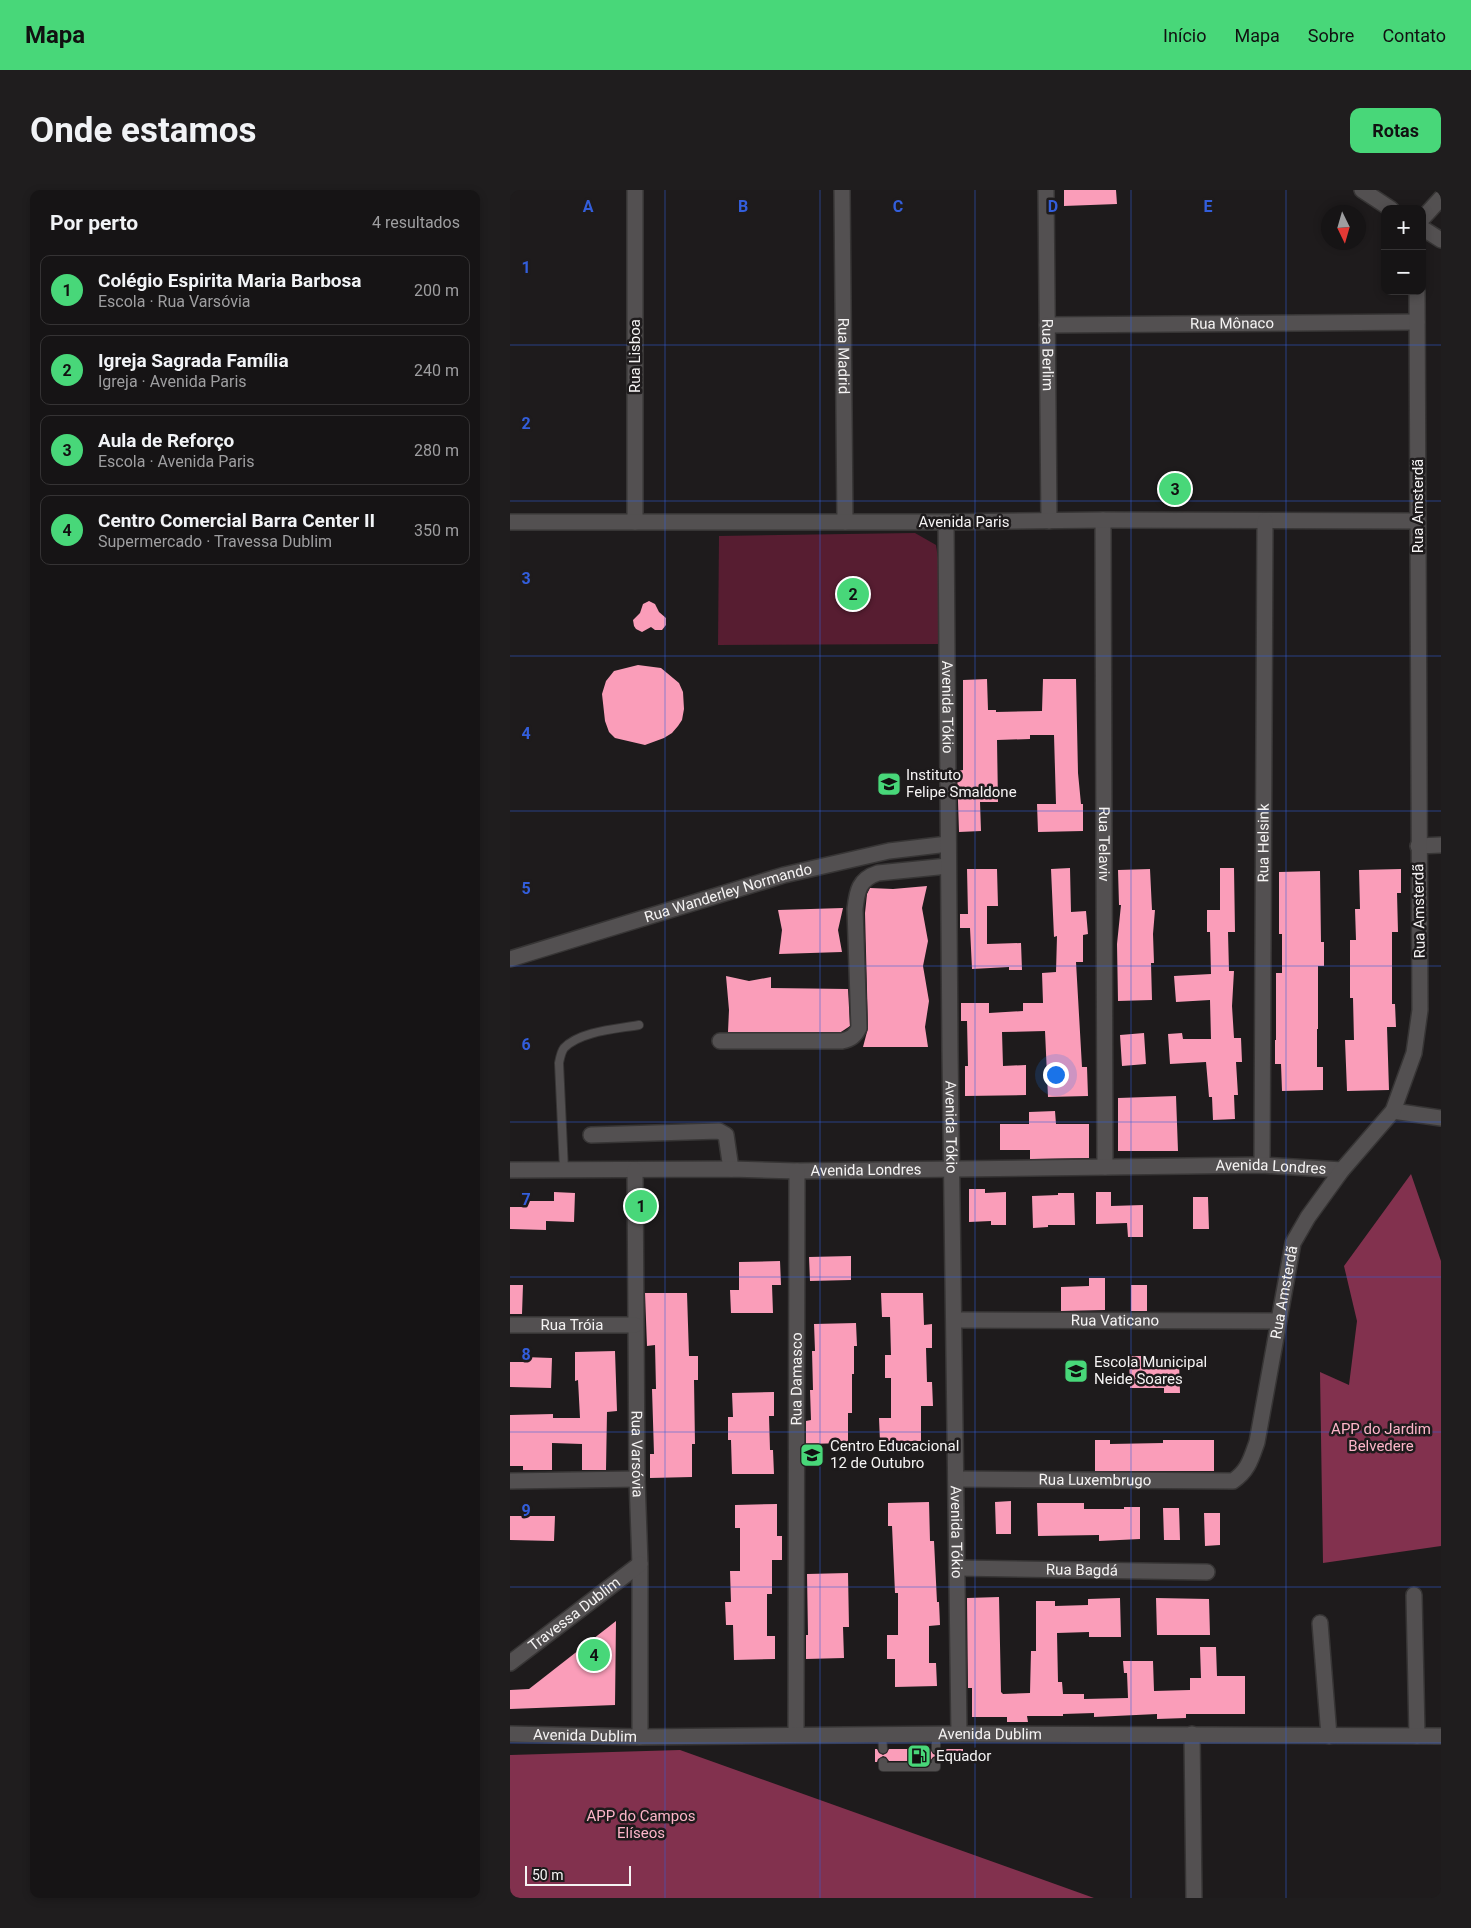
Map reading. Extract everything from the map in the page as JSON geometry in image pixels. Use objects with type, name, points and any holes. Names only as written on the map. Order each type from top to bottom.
[{"type":"street","name":"Rua Lisboa","points":[[634,190],[636,522]]},
{"type":"street","name":"Rua Madrid","points":[[842,190],[845,522]]},
{"type":"street","name":"Rua Berlim","points":[[1046,190],[1049,521]]},
{"type":"street","points":[[1362,190],[1385,205]]},
{"type":"street","points":[[1426,215],[1441,198]]},
{"type":"street","points":[[1426,231],[1441,240]]},
{"type":"street","name":"Rua Amsterdã","points":[[1232,1481],[1240,1476],[1250,1465],[1256,1442],[1293,1243],[1308,1217],[1342,1170],[1393,1111],[1414,1053],[1418,1032],[1420,975],[1417,295]]},
{"type":"street","name":"Rua Mônaco","points":[[1047,325],[1417,322]]},
{"type":"street","name":"Rua Telaviv","points":[[1104,520],[1106,1167]]},
{"type":"street","name":"Avenida Paris","points":[[510,522],[1418,520]]},
{"type":"street","name":"Rua Helsink","points":[[1262,1165],[1264,521]]},
{"type":"street","name":"Avenida Tókio","points":[[946,522],[948,866],[959,1734]]},
{"type":"street","name":"Rua Wanderley Normando","points":[[510,959],[784,875],[889,851],[948,844]]},
{"type":"street","points":[[1418,846],[1441,845]]},
{"type":"street","points":[[720,1041],[842,1041],[851,1039],[859,1028],[855,909],[856,894],[861,883],[869,876],[878,874],[948,866]]},
{"type":"street","points":[[1393,1111],[1441,1118]]},
{"type":"street","points":[[591,1135],[719,1130],[726,1135],[731,1169]]},
{"type":"street","name":"Avenida Londres","points":[[510,1170],[731,1169],[797,1171],[1262,1165],[1342,1170]]},
{"type":"street","name":"Rua Varsóvia","points":[[634,1170],[640,1564],[640,1737]]},
{"type":"street","name":"Rua Damasco","points":[[796,1735],[797,1171]]},
{"type":"street","name":"Rua Vaticano","points":[[954,1320],[1277,1321]]},
{"type":"street","name":"Rua Tróia","points":[[510,1325],[636,1325]]},
{"type":"street","points":[[510,1481],[638,1479]]},
{"type":"street","name":"Rua Luxembrugo","points":[[956,1479],[1232,1481]]},
{"type":"street","name":"Travessa Dublim","points":[[510,1663],[640,1564]]},
{"type":"street","name":"Rua Bagdá","points":[[957,1568],[1207,1572]]},
{"type":"street","points":[[1414,1595],[1417,1736]]},
{"type":"street","points":[[1320,1623],[1329,1736]]},
{"type":"street","name":"Avenida Dublim","points":[[510,1734],[640,1737],[796,1735],[882,1742],[936,1741],[959,1734],[1441,1736]]},
{"type":"street","points":[[1192,1734],[1194,1898]]},
{"type":"lane","points":[[564,1170],[559,1062],[563,1049],[573,1040],[588,1034],[639,1025]]},
{"type":"lane","points":[[883,1762],[883,1767],[936,1767],[936,1762]]},
{"type":"shaded area","points":[[915,533],[936,545],[939,565],[943,644],[718,645],[719,536]]},
{"type":"green space","name":"APP do Jardim Belvedere","points":[[1411,1174],[1441,1261],[1441,1546],[1323,1563],[1320,1372],[1349,1385],[1357,1321],[1344,1266]]},
{"type":"green space","name":"APP do Campos Elíseos","points":[[680,1750],[1094,1898],[510,1898],[510,1755]]},
{"type":"building","points":[[1064,190],[1116,190],[1117,204],[1064,206]]},
{"type":"building","points":[[649,601],[655,604],[659,612],[666,618],[666,625],[662,630],[655,630],[651,627],[642,632],[636,629],[633,620],[640,613],[643,604]]},
{"type":"building","points":[[638,665],[661,668],[679,683],[683,692],[684,709],[682,720],[678,726],[664,738],[645,745],[615,738],[609,732],[605,721],[602,694],[606,681],[614,671]]},
{"type":"building","points":[[987,679],[988,710],[996,710],[996,712],[1042,711],[1043,679],[1076,679],[1078,773],[1081,804],[1083,804],[1083,831],[1038,832],[1037,804],[1056,804],[1054,735],[1030,735],[1030,739],[997,740],[998,802],[980,802],[981,831],[959,832],[957,771],[963,770],[963,680]]},
{"type":"building","points":[[1070,868],[1071,912],[1086,911],[1088,934],[1083,935],[1083,962],[1076,962],[1082,1067],[1087,1067],[1088,1096],[1048,1097],[1045,1031],[1002,1032],[1003,1066],[1026,1065],[1026,1095],[965,1096],[965,1066],[968,1066],[967,1021],[961,1021],[961,1003],[989,1003],[989,1013],[1023,1011],[1023,1003],[1043,1003],[1042,973],[1056,972],[1057,936],[1054,937],[1051,869]]},
{"type":"building","points":[[1220,868],[1234,868],[1235,932],[1228,932],[1229,971],[1234,971],[1232,1006],[1234,1038],[1241,1038],[1242,1062],[1236,1062],[1238,1095],[1234,1095],[1235,1119],[1213,1120],[1212,1097],[1209,1097],[1206,1062],[1170,1064],[1168,1034],[1182,1033],[1183,1039],[1211,1039],[1210,1000],[1176,1002],[1174,976],[1211,974],[1210,932],[1207,932],[1207,910],[1220,910]]},
{"type":"building","points":[[967,869],[997,869],[998,906],[987,906],[987,944],[1021,943],[1022,970],[1009,970],[1009,967],[972,969],[970,928],[960,928],[960,914],[968,914]]},
{"type":"building","points":[[1150,869],[1152,910],[1155,910],[1153,934],[1154,963],[1151,963],[1152,1000],[1118,1001],[1117,944],[1121,905],[1119,905],[1118,870]]},
{"type":"building","points":[[1401,869],[1401,893],[1397,893],[1398,932],[1392,932],[1392,1004],[1395,1004],[1396,1027],[1387,1027],[1389,1090],[1347,1091],[1345,1040],[1354,1040],[1353,998],[1350,998],[1350,940],[1356,940],[1355,909],[1360,909],[1359,870]]},
{"type":"building","points":[[1320,871],[1321,942],[1324,942],[1324,966],[1318,966],[1317,1067],[1323,1067],[1323,1090],[1282,1091],[1281,1064],[1275,1064],[1276,973],[1282,973],[1282,934],[1279,934],[1279,872]]},
{"type":"building","points":[[927,886],[922,908],[928,941],[923,966],[929,1001],[925,1027],[928,1047],[863,1047],[868,1028],[865,913],[867,894],[870,888],[893,889]]},
{"type":"building","points":[[843,908],[838,930],[842,952],[779,954],[782,930],[778,910]]},
{"type":"building","points":[[726,976],[749,981],[771,977],[771,988],[848,989],[850,1026],[841,1032],[728,1032],[729,1010]]},
{"type":"building","points":[[1144,1033],[1146,1064],[1122,1066],[1120,1035]]},
{"type":"building","points":[[1176,1096],[1178,1151],[1118,1151],[1118,1098]]},
{"type":"building","points":[[1055,1111],[1056,1124],[1089,1124],[1089,1158],[1030,1159],[1030,1150],[1000,1150],[1000,1124],[1029,1124],[1029,1112]]},
{"type":"building","points":[[969,1189],[985,1189],[985,1193],[1006,1192],[1006,1225],[991,1225],[991,1221],[969,1222]]},
{"type":"building","points":[[554,1192],[575,1193],[574,1222],[546,1221],[546,1230],[510,1229],[510,1207],[526,1207],[526,1201],[554,1201]]},
{"type":"building","points":[[1096,1192],[1111,1192],[1111,1206],[1143,1205],[1143,1237],[1128,1237],[1127,1223],[1096,1224]]},
{"type":"building","points":[[1058,1193],[1074,1193],[1075,1225],[1048,1225],[1048,1227],[1033,1228],[1032,1196],[1058,1195]]},
{"type":"building","points":[[1193,1197],[1208,1197],[1209,1229],[1193,1229]]},
{"type":"building","points":[[851,1256],[851,1280],[810,1281],[809,1257]]},
{"type":"building","points":[[780,1261],[781,1285],[772,1285],[773,1313],[731,1313],[730,1290],[739,1290],[739,1262]]},
{"type":"building","points":[[1089,1278],[1105,1278],[1105,1310],[1061,1311],[1061,1287],[1089,1286]]},
{"type":"building","points":[[510,1285],[523,1285],[522,1314],[510,1314]]},
{"type":"building","points":[[1131,1285],[1147,1285],[1147,1311],[1131,1311]]},
{"type":"building","points":[[645,1293],[687,1293],[689,1356],[698,1356],[698,1380],[694,1380],[695,1444],[692,1444],[692,1477],[650,1478],[650,1454],[654,1454],[652,1389],[656,1389],[655,1345],[647,1346]]},
{"type":"building","points":[[881,1293],[923,1293],[924,1325],[932,1324],[932,1348],[926,1348],[927,1382],[932,1382],[933,1406],[921,1406],[921,1441],[880,1442],[879,1418],[891,1418],[891,1378],[885,1378],[885,1355],[891,1355],[890,1317],[882,1317]]},
{"type":"building","points":[[856,1323],[857,1346],[854,1346],[852,1413],[848,1413],[848,1443],[806,1444],[806,1421],[811,1420],[810,1390],[813,1390],[812,1351],[815,1351],[814,1324]]},
{"type":"building","points":[[615,1351],[617,1411],[607,1412],[606,1470],[582,1470],[582,1444],[552,1443],[552,1470],[523,1470],[523,1466],[510,1466],[510,1415],[553,1414],[553,1418],[580,1418],[578,1380],[575,1381],[575,1352]]},
{"type":"building","points":[[1129,1356],[1145,1356],[1145,1362],[1179,1361],[1180,1393],[1164,1393],[1164,1388],[1130,1388]]},
{"type":"building","points":[[524,1357],[552,1358],[551,1388],[510,1387],[510,1362],[524,1362]]},
{"type":"building","points":[[774,1392],[774,1416],[769,1416],[770,1450],[773,1450],[774,1474],[732,1474],[731,1440],[728,1440],[728,1417],[733,1417],[732,1393]]},
{"type":"building","points":[[1095,1440],[1110,1440],[1110,1444],[1163,1443],[1163,1440],[1214,1440],[1214,1471],[1095,1471]]},
{"type":"building","points":[[1011,1501],[1011,1534],[996,1534],[995,1502]]},
{"type":"building","points":[[929,1502],[930,1541],[934,1541],[940,1625],[929,1626],[929,1663],[936,1663],[937,1686],[895,1687],[895,1659],[887,1659],[887,1635],[898,1635],[898,1593],[895,1593],[892,1526],[888,1526],[888,1503]]},
{"type":"building","points":[[1037,1503],[1084,1503],[1084,1509],[1140,1507],[1140,1539],[1099,1541],[1099,1535],[1038,1536]]},
{"type":"building","points":[[777,1504],[777,1536],[782,1536],[782,1560],[772,1560],[772,1594],[767,1594],[767,1636],[775,1636],[775,1659],[734,1660],[733,1625],[726,1625],[725,1602],[731,1602],[730,1571],[740,1571],[740,1528],[735,1528],[735,1505]]},
{"type":"building","points":[[1163,1508],[1179,1508],[1180,1540],[1164,1540]]},
{"type":"building","points":[[1204,1513],[1220,1513],[1220,1545],[1205,1546]]},
{"type":"building","points":[[510,1516],[555,1516],[554,1541],[510,1540]]},
{"type":"building","points":[[848,1573],[849,1627],[843,1627],[844,1658],[806,1659],[806,1635],[808,1635],[807,1574]]},
{"type":"building","points":[[999,1597],[1001,1692],[1003,1694],[1030,1693],[1031,1651],[1036,1651],[1036,1601],[1055,1601],[1055,1606],[1088,1605],[1088,1599],[1120,1598],[1121,1637],[1089,1637],[1089,1632],[1057,1633],[1058,1682],[1062,1682],[1063,1694],[1084,1694],[1084,1699],[1128,1698],[1127,1673],[1124,1673],[1123,1661],[1153,1661],[1154,1691],[1190,1690],[1190,1678],[1201,1678],[1200,1647],[1216,1647],[1217,1676],[1245,1676],[1245,1714],[1186,1714],[1186,1718],[1157,1719],[1157,1714],[1094,1717],[1094,1713],[1063,1714],[1063,1716],[1027,1716],[1028,1722],[1007,1722],[1007,1717],[972,1717],[972,1688],[968,1688],[967,1598]]},
{"type":"building","points":[[1156,1598],[1209,1599],[1210,1635],[1157,1635]]},
{"type":"building","points":[[616,1621],[615,1705],[510,1709],[510,1690],[529,1689]]},
{"type":"building","name":"Equador","points":[[875,1749],[883,1755],[889,1749],[930,1749],[936,1755],[942,1749],[963,1749],[963,1762],[942,1762],[936,1756],[930,1761],[889,1761],[883,1756],[875,1762]]},
{"type":"place","name":"Aula de Reforço","points":[[1175,489]]},
{"type":"place","name":"Igreja Sagrada Família","points":[[853,594]]},
{"type":"place","name":"Instituto Felipe Smaldone","points":[[889,784]]},
{"type":"place","name":"Colégio Espirita Maria Barbosa","points":[[641,1206]]},
{"type":"place","name":"Escola Municipal Neide Soares","points":[[1076,1371]]},
{"type":"place","name":"Centro Educacional 12 de Outubro","points":[[812,1455]]},
{"type":"place","name":"Centro Comercial Barra Center II","points":[[594,1655]]},
{"type":"place","name":"Equador","points":[[919,1756]]}]
